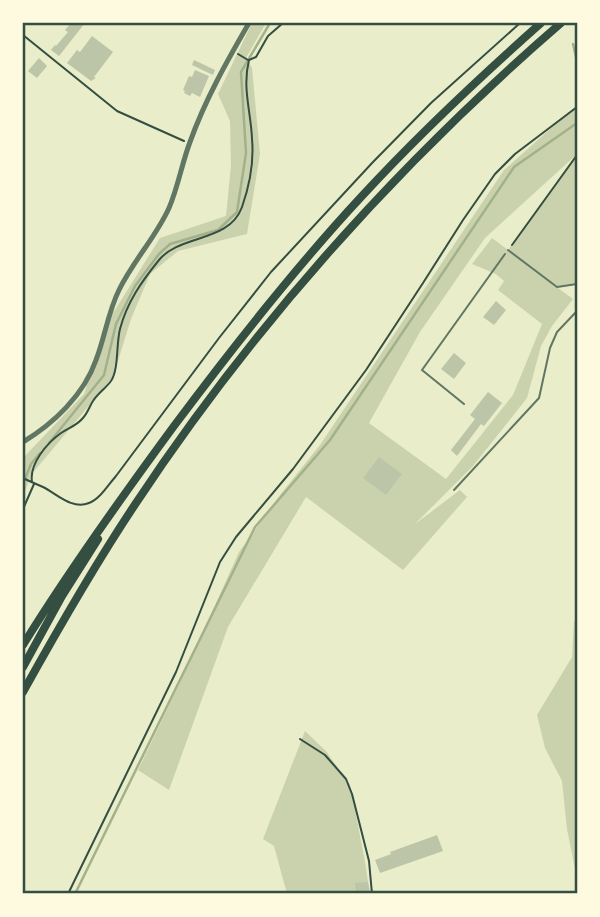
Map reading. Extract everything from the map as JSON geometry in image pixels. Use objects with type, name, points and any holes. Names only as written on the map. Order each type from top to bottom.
[{"type":"highway","points":[[23,645],[106,518],[263,310],[361,197],[433,123],[541,23]]},
{"type":"highway","points":[[23,692],[129,514],[186,431],[257,337],[327,254],[403,171],[561,23]]},
{"type":"highway","points":[[23,667],[91,549],[174,426]]},
{"type":"street","points":[[23,442],[40,432],[73,399],[88,378],[119,289],[170,205],[190,142],[206,104],[249,23]]},
{"type":"lane","points":[[508,250],[557,287],[577,284]]},
{"type":"lane","points":[[464,404],[422,370],[505,254]]},
{"type":"lane","points":[[454,489],[539,398],[550,348],[557,332],[577,311]]},
{"type":"path","points":[[232,52],[248,60],[256,57],[268,36],[283,23]]},
{"type":"path","points":[[23,478],[67,502],[88,504],[98,498],[271,272],[431,103],[520,23]]},
{"type":"path","points":[[23,34],[117,111],[181,141],[190,142]]},
{"type":"path","points":[[23,509],[33,468],[44,450],[62,432],[81,421],[93,401],[112,380],[116,369],[120,329],[130,300],[160,258],[176,247],[212,235],[232,223],[241,209],[252,158],[253,139],[246,84],[248,60]]},
{"type":"path","points":[[68,894],[176,672],[220,562],[236,537],[293,469],[366,370],[495,174],[515,154],[577,107]]},
{"type":"path","points":[[508,250],[577,155]]},
{"type":"path","points":[[300,739],[325,755],[346,779],[369,861],[372,894]]},
{"type":"green space","points":[[252,23],[266,23],[246,58],[252,68],[260,154],[247,234],[178,251],[150,274],[131,319],[113,377],[31,475],[23,497],[23,458],[84,394],[110,318],[160,238],[226,216],[231,165],[230,121],[218,94]]},
{"type":"green space","points":[[577,105],[577,284],[558,288],[573,299],[552,326],[541,346],[527,398],[473,466],[415,524],[460,490],[467,497],[403,570],[306,497],[228,627],[169,790],[138,770],[239,552],[320,445],[504,170]],"holes":[[[575,156],[508,250],[492,238],[472,264],[496,274],[504,281],[498,290],[542,324],[513,395],[446,479],[369,423],[420,332],[485,238]]]},
{"type":"green space","points":[[577,620],[577,879],[567,829],[562,781],[545,748],[537,715],[572,657],[574,621]]},
{"type":"green space","points":[[305,731],[326,751],[350,785],[370,894],[287,894],[274,846],[263,839]]},
{"type":"building","points":[[71,23],[85,23],[59,56],[51,50],[68,32],[65,30]]},
{"type":"building","points":[[92,36],[113,52],[94,77],[96,78],[91,81],[67,63]]},
{"type":"building","points":[[39,58],[47,66],[37,78],[28,71]]},
{"type":"building","points":[[194,60],[215,70],[213,75],[192,65]]},
{"type":"building","points":[[195,70],[209,76],[200,97],[192,93],[190,96],[183,90]]},
{"type":"building","points":[[496,301],[506,310],[494,325],[483,317]]},
{"type":"building","points":[[454,353],[466,363],[454,379],[441,369]]},
{"type":"building","points":[[488,392],[502,403],[484,426],[481,424],[457,456],[451,450],[475,419],[470,415]]},
{"type":"building","points":[[379,457],[402,474],[386,495],[363,478]]},
{"type":"building","points":[[437,835],[443,851],[380,873],[375,860]]},
{"type":"building","points":[[368,882],[370,894],[356,894],[355,883]]},
{"type":"waterway","points":[[49,443],[104,375],[116,324],[135,286],[159,254],[170,244],[218,230],[237,212],[246,153],[241,72],[270,23]]},
{"type":"waterway","points":[[573,44],[577,61]]},
{"type":"waterway","points":[[75,894],[255,527],[330,440],[514,167],[577,123]]},
{"type":"waterway","points":[[23,484],[31,464],[40,453]]}]
